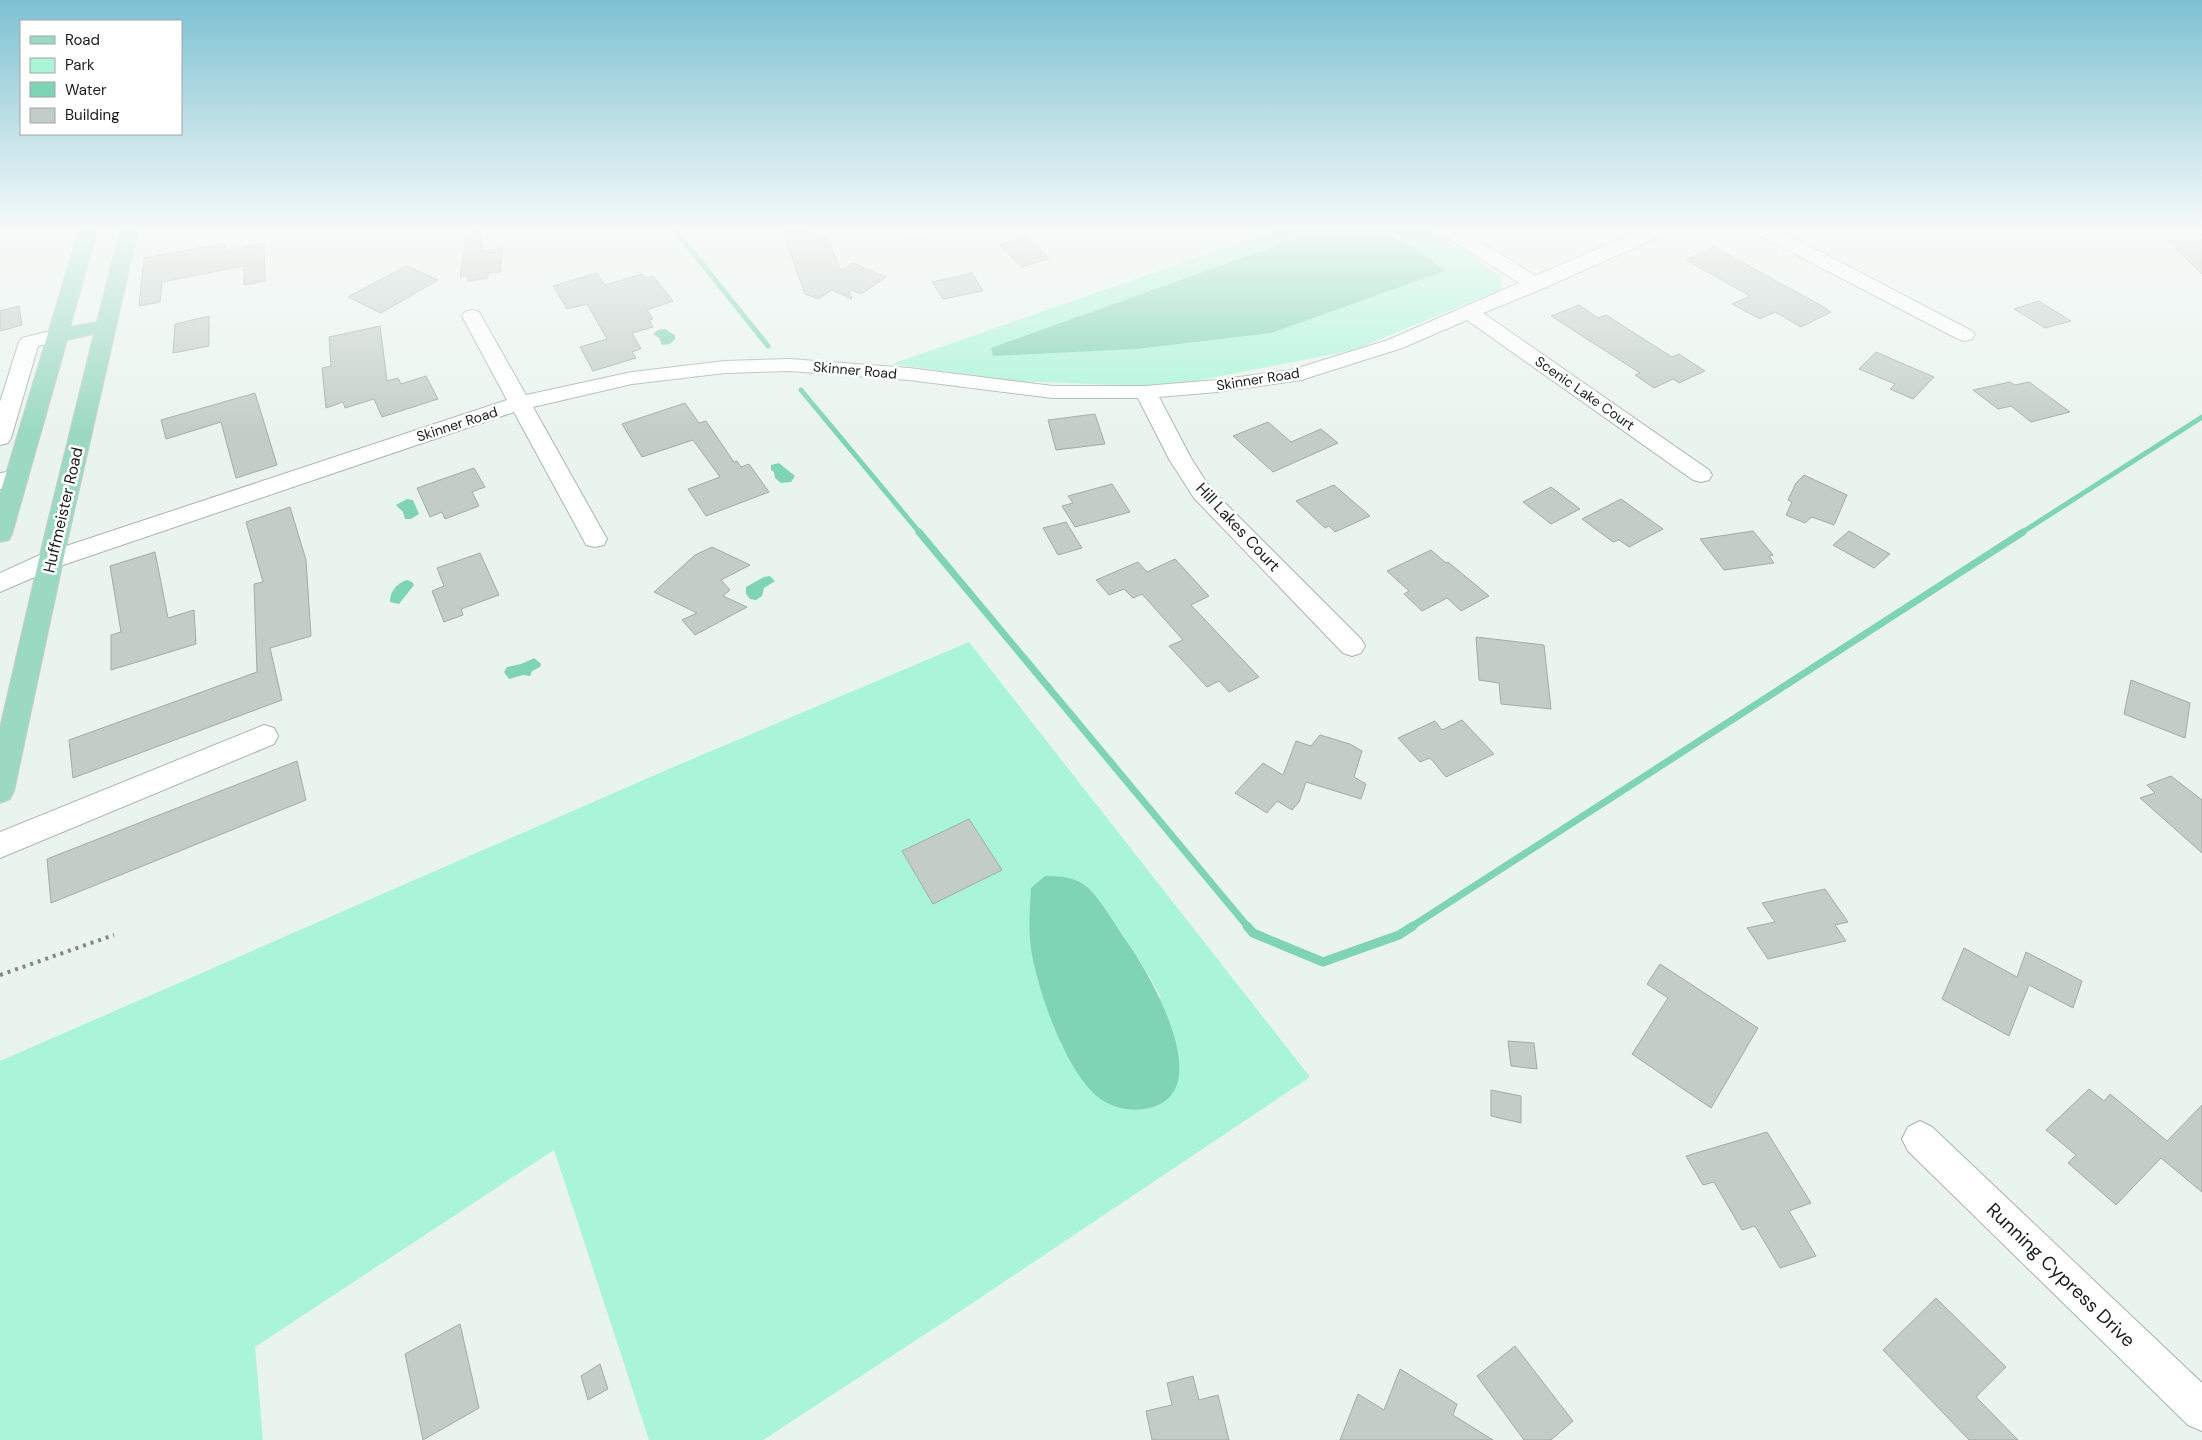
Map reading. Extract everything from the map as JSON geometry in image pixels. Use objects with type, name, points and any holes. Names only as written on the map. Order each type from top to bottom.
[{"type":"main road","points":[[0,534],[8,479],[58,335],[69,297]]},
{"type":"main road","name":"Huffmeister Road","points":[[0,791],[51,560],[113,297]]},
{"type":"main road","points":[[58,335],[106,326]]},
{"type":"street","name":"Skinner Road","points":[[0,583],[51,560],[520,403],[632,378],[725,367],[790,365],[909,374],[1053,392],[1145,392],[1217,386],[1294,376],[1394,344],[1505,297]]},
{"type":"street","points":[[1893,297],[1965,335]]},
{"type":"street","name":"Scenic Lake Court","points":[[1469,312],[1701,475]]},
{"type":"street","points":[[472,316],[595,539]]},
{"type":"street","points":[[0,438],[29,342],[58,335]]},
{"type":"street","name":"Hill Lakes Court","points":[[1145,392],[1180,459],[1202,493],[1352,646]]},
{"type":"street","name":"Skinner Road","points":[[0,569],[51,560]]},
{"type":"street","points":[[0,845],[264,736]]},
{"type":"street","name":"Running Cypress Drive","points":[[1920,1139],[2202,1411]]},
{"type":"path","points":[[0,975],[114,935]]},
{"type":"green space","points":[[1083,297],[1482,297],[1354,350],[1165,387],[1018,381],[892,364]]},
{"type":"green space","points":[[969,642],[1310,1077],[950,1318],[763,1440],[649,1440],[554,1150],[255,1347],[263,1440],[0,1440],[0,1061],[671,768]],"holes":[[[969,819],[1001,870],[933,904],[902,851]],[[1118,928],[1161,997],[1062,1047],[1051,1015]]]},
{"type":"water","points":[[1133,297],[1371,297],[1271,333],[1136,349],[993,356],[991,348]]},
{"type":"water","points":[[665,329],[675,335],[675,339],[670,344],[662,345],[659,338],[653,334],[658,330]]},
{"type":"water","points":[[779,463],[795,476],[791,482],[781,483],[775,478],[771,465]]},
{"type":"water","points":[[407,499],[413,500],[419,514],[411,519],[405,519],[403,512],[396,505]]},
{"type":"water","points":[[770,576],[775,581],[764,588],[762,596],[756,600],[750,599],[746,594],[746,587],[764,577]]},
{"type":"water","points":[[407,580],[414,585],[399,604],[390,602],[391,594],[395,588]]},
{"type":"water","points":[[534,658],[541,664],[540,667],[532,671],[530,676],[523,675],[509,679],[504,672],[507,667],[521,664]]},
{"type":"water","points":[[1045,876],[1073,879],[1083,884],[1092,892],[1140,961],[1163,1006],[1173,1031],[1179,1056],[1179,1078],[1171,1096],[1153,1107],[1127,1109],[1114,1106],[1102,1100],[1089,1089],[1066,1053],[1047,1008],[1034,966],[1031,949],[1029,926],[1031,888]]},
{"type":"building","points":[[140,297],[160,297],[160,302],[139,306]]},
{"type":"building","points":[[348,297],[408,297],[381,313]]},
{"type":"building","points":[[560,297],[670,297],[673,301],[647,310],[653,319],[649,320],[653,327],[632,333],[641,349],[632,352],[636,358],[593,371],[580,347],[607,339],[587,304],[567,309]]},
{"type":"building","points":[[1747,297],[1806,297],[1831,312],[1801,327],[1775,312],[1760,319],[1732,304]]},
{"type":"building","points":[[2039,301],[2071,321],[2045,328],[2014,309]]},
{"type":"building","points":[[1579,305],[1598,318],[1606,315],[1672,357],[1679,354],[1705,371],[1679,383],[1673,379],[1654,388],[1635,375],[1640,373],[1551,316]]},
{"type":"building","points":[[19,306],[22,325],[0,331],[0,311]]},
{"type":"building","points":[[209,316],[209,346],[173,353],[175,324]]},
{"type":"building","points":[[380,326],[387,381],[398,378],[401,384],[426,376],[438,399],[382,417],[374,399],[345,408],[343,402],[326,408],[322,368],[331,366],[329,337]]},
{"type":"building","points":[[1876,352],[1934,377],[1913,399],[1890,389],[1895,384],[1859,369]]},
{"type":"building","points":[[2010,382],[2015,385],[2029,382],[2070,412],[2031,422],[2011,406],[1998,409],[1973,390]]},
{"type":"building","points":[[255,393],[277,465],[236,478],[221,422],[166,439],[161,420]]},
{"type":"building","points":[[685,403],[699,423],[706,421],[734,462],[737,461],[741,467],[749,464],[769,492],[706,516],[688,489],[720,477],[693,440],[642,457],[622,424]]},
{"type":"building","points":[[1095,414],[1105,444],[1056,450],[1048,420]]},
{"type":"building","points":[[1268,422],[1291,442],[1321,429],[1338,443],[1273,472],[1233,436]]},
{"type":"building","points":[[474,468],[485,487],[472,492],[479,506],[445,519],[442,512],[430,517],[417,488]]},
{"type":"building","points":[[1804,475],[1847,495],[1834,525],[1812,517],[1805,523],[1786,515],[1792,502],[1788,500],[1796,483]]},
{"type":"building","points":[[1112,484],[1130,512],[1075,527],[1062,506],[1073,503],[1068,496]]},
{"type":"building","points":[[1334,485],[1370,516],[1335,532],[1329,526],[1325,528],[1296,501]]},
{"type":"building","points":[[1551,487],[1580,509],[1551,524],[1523,502]]},
{"type":"building","points":[[1621,499],[1663,529],[1629,547],[1619,540],[1613,542],[1582,519]]},
{"type":"building","points":[[290,507],[306,560],[311,636],[270,648],[282,700],[73,778],[69,740],[257,672],[254,584],[263,582],[246,522]]},
{"type":"building","points":[[1066,522],[1082,548],[1058,555],[1043,528]]},
{"type":"building","points":[[1753,531],[1773,555],[1769,556],[1774,563],[1724,570],[1700,539]]},
{"type":"building","points":[[1849,531],[1890,554],[1874,568],[1833,545]]},
{"type":"building","points":[[712,547],[750,565],[721,580],[730,590],[723,596],[747,607],[695,635],[682,620],[697,613],[654,592],[695,555]]},
{"type":"building","points":[[1431,550],[1489,596],[1461,611],[1447,598],[1422,611],[1404,594],[1409,591],[1387,571]]},
{"type":"building","points":[[155,552],[168,618],[194,610],[196,644],[111,670],[111,635],[121,632],[110,566]]},
{"type":"building","points":[[480,553],[499,595],[461,609],[463,615],[444,622],[432,591],[444,586],[437,568]]},
{"type":"building","points":[[1175,559],[1209,596],[1191,605],[1259,677],[1229,692],[1219,681],[1207,687],[1169,646],[1183,640],[1142,594],[1133,598],[1124,589],[1109,595],[1096,580],[1138,562],[1147,572]]},
{"type":"building","points":[[1476,637],[1544,645],[1551,709],[1501,704],[1499,683],[1479,680]]},
{"type":"building","points":[[2131,680],[2190,703],[2185,738],[2124,714]]},
{"type":"building","points":[[1462,720],[1494,754],[1446,777],[1430,758],[1420,762],[1398,738],[1435,721],[1442,730]]},
{"type":"building","points":[[1320,735],[1350,744],[1362,751],[1354,777],[1366,784],[1361,799],[1306,782],[1299,802],[1292,810],[1277,801],[1267,813],[1235,793],[1263,763],[1283,775],[1296,741],[1311,746]]},
{"type":"building","points":[[297,761],[306,800],[51,903],[47,859]]},
{"type":"building","points":[[2171,776],[2202,800],[2202,853],[2140,798],[2155,793],[2147,785]]},
{"type":"building","points":[[969,819],[1002,870],[933,904],[902,851]]},
{"type":"building","points":[[1825,889],[1848,922],[1835,925],[1846,941],[1768,959],[1747,928],[1775,922],[1762,903]]},
{"type":"building","points":[[1964,948],[2017,977],[2026,952],[2082,981],[2073,1008],[2029,985],[2009,1036],[1942,999]]},
{"type":"building","points":[[1660,964],[1758,1028],[1711,1108],[1632,1054],[1668,998],[1647,984]]},
{"type":"building","points":[[1508,1041],[1534,1043],[1537,1069],[1511,1066]]},
{"type":"building","points":[[2089,1089],[2104,1101],[2110,1094],[2167,1141],[2202,1105],[2202,1192],[2161,1158],[2116,1205],[2068,1163],[2076,1155],[2046,1130]]},
{"type":"building","points":[[1491,1090],[1521,1096],[1521,1123],[1491,1116]]},
{"type":"building","points":[[1767,1132],[1811,1203],[1789,1211],[1816,1256],[1780,1268],[1755,1226],[1742,1230],[1714,1182],[1703,1185],[1686,1156]]},
{"type":"building","points":[[1936,1298],[2006,1367],[1976,1397],[2018,1440],[1969,1440],[1883,1350]]},
{"type":"building","points":[[460,1324],[479,1408],[423,1440],[405,1354]]},
{"type":"building","points":[[1515,1346],[1573,1421],[1551,1440],[1524,1440],[1477,1376]]},
{"type":"building","points":[[600,1364],[608,1389],[588,1400],[581,1376]]},
{"type":"building","points":[[1400,1369],[1457,1404],[1453,1415],[1493,1440],[1340,1440],[1358,1394],[1384,1410]]},
{"type":"building","points":[[1193,1376],[1199,1400],[1218,1395],[1229,1440],[1152,1440],[1146,1411],[1172,1405],[1167,1383]]},
{"type":"waterway","points":[[729,297],[768,346]]},
{"type":"waterway","points":[[801,390],[920,533]]},
{"type":"waterway","points":[[2021,533],[2202,417]]},
{"type":"waterway","points":[[919,532],[1248,927]]},
{"type":"waterway","points":[[1411,927],[2023,532]]},
{"type":"waterway","points":[[1247,926],[1253,933],[1323,962],[1399,935],[1413,926]]}]
